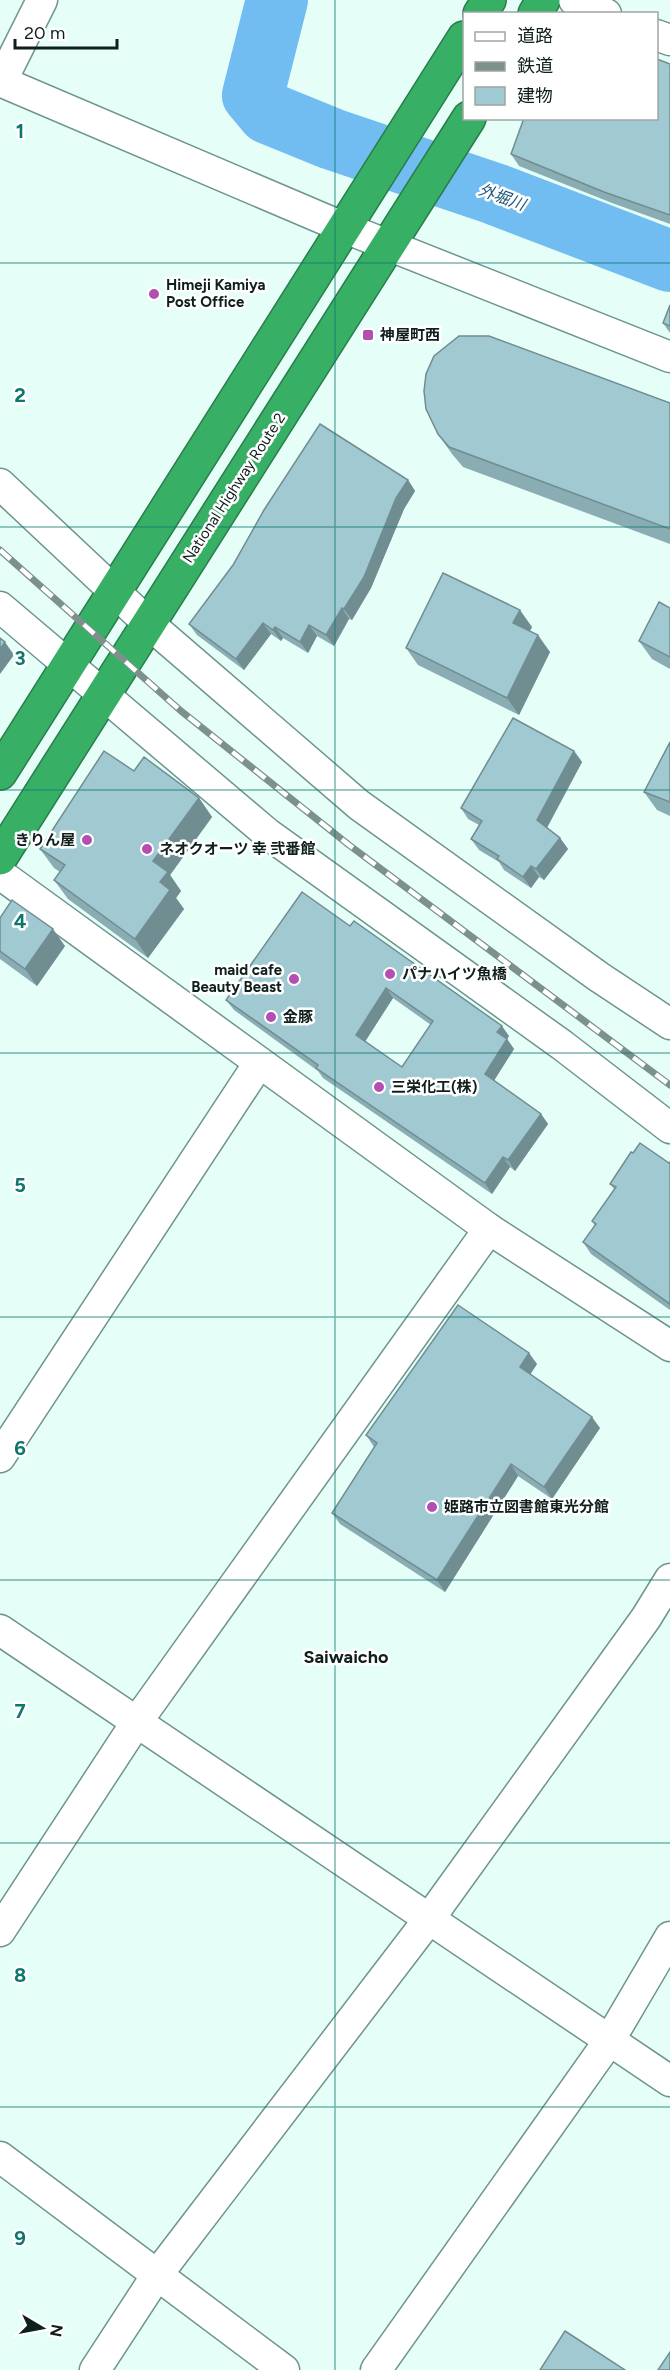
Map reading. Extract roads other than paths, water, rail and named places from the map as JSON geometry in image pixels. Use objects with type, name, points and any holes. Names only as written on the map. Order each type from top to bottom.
[{"type":"highway","points":[[0,773],[66,665],[114,593],[463,41]]},
{"type":"highway","name":"National Highway Route 2","points":[[0,858],[468,120]]},
{"type":"street","points":[[42,0],[0,82],[345,228],[670,357]]},
{"type":"street","points":[[574,0],[601,12]]},
{"type":"street","points":[[0,484],[114,593],[359,805],[599,977],[670,1024]]},
{"type":"street","points":[[0,607],[268,834],[562,1044],[670,1128]]},
{"type":"street","points":[[0,874],[489,1229],[670,1346]]},
{"type":"street","points":[[0,1457],[260,1063]]},
{"type":"street","points":[[0,1931],[136,1723],[489,1229]]},
{"type":"street","points":[[95,2370],[157,2275],[429,1919],[646,1618],[670,1579]]},
{"type":"street","points":[[0,1630],[670,2081]]},
{"type":"street","points":[[376,2370],[609,2041],[670,1937]]},
{"type":"street","points":[[0,2157],[284,2370]]},
{"type":"waterway","name":"外堀川","points":[[277,0],[253,95],[268,113],[332,139],[495,194],[670,261]]},
{"type":"railway","points":[[0,550],[181,711],[349,845],[670,1085]]},
{"type":"place","name":"Himeji Kamiya Post Office","points":[[154,294]]},
{"type":"place","name":"神屋町西","points":[[368,335]]},
{"type":"place","name":"きりん屋","points":[[87,840]]},
{"type":"place","name":"ネオクオーツ 幸 弐番館","points":[[147,849]]},
{"type":"place","name":"パナハイツ魚橋","points":[[390,974]]},
{"type":"place","name":"maid cafe Beauty Beast","points":[[294,979]]},
{"type":"place","name":"金豚","points":[[271,1017]]},
{"type":"place","name":"三栄化工(株)","points":[[379,1087]]},
{"type":"place","name":"姫路市立図書館東光分館","points":[[432,1507]]},
{"type":"district","name":"Saiwaicho","points":[[346,1657]]}]
